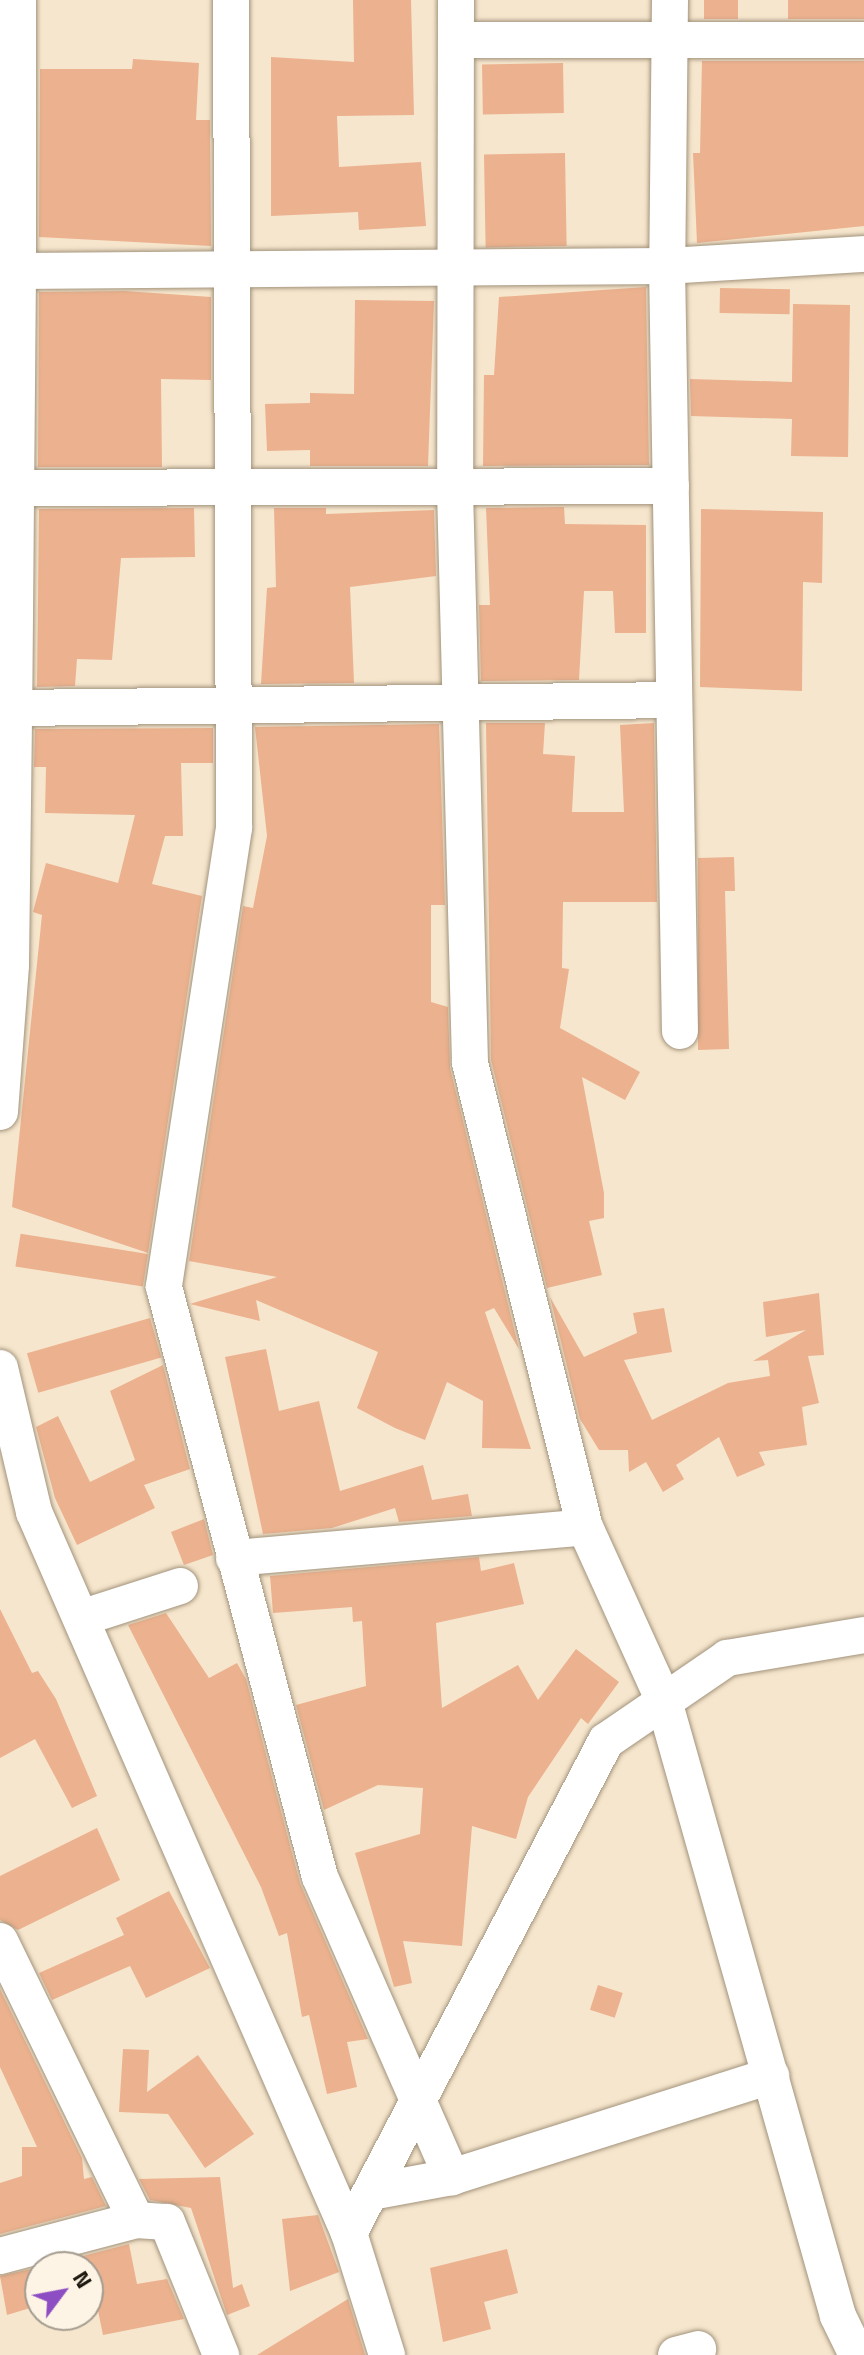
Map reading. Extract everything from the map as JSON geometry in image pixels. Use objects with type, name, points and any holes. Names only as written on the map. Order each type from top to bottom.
[{"type":"street","points":[[231,0],[236,270],[234,828],[164,1287],[320,1877],[420,2097],[452,2177]]},
{"type":"street","points":[[456,0],[453,268],[455,490],[470,1063],[569,1530],[664,1701],[838,2316],[857,2355]]},
{"type":"street","points":[[670,0],[667,266],[680,1031]]},
{"type":"street","points":[[0,1112],[7,708],[12,19]]},
{"type":"street","points":[[456,40],[864,40]]},
{"type":"street","points":[[9,271],[667,266],[864,254]]},
{"type":"street","points":[[8,488],[235,493],[671,486]]},
{"type":"street","points":[[7,708],[233,706],[462,698],[674,700]]},
{"type":"street","points":[[0,1368],[34,1512],[349,2233],[387,2355]]},
{"type":"street","points":[[234,1558],[505,1539],[569,1530]]},
{"type":"street","points":[[81,1618],[180,1586]]},
{"type":"street","points":[[349,2233],[606,1741],[727,1658],[864,1635]]},
{"type":"street","points":[[0,1941],[136,2220]]},
{"type":"street","points":[[371,2192],[452,2177],[771,2076]]},
{"type":"street","points":[[0,2256],[136,2220],[167,2222],[221,2355]]},
{"type":"building","points":[[353,0],[411,0],[414,115],[337,116],[339,167],[421,162],[426,226],[359,230],[358,212],[271,216],[271,57],[354,62]]},
{"type":"building","points":[[704,0],[738,0],[738,19],[704,19]]},
{"type":"building","points":[[788,0],[864,0],[864,19],[788,19]]},
{"type":"building","points":[[133,59],[199,63],[196,120],[210,120],[211,246],[39,237],[40,69],[132,69]]},
{"type":"building","points":[[702,61],[864,61],[864,226],[697,243],[693,153],[700,153]]},
{"type":"building","points":[[563,63],[564,113],[483,114],[482,64]]},
{"type":"building","points":[[565,153],[567,246],[486,247],[484,154]]},
{"type":"building","points":[[646,287],[649,465],[483,466],[484,375],[494,375],[499,297]]},
{"type":"building","points":[[720,288],[790,289],[790,314],[720,313]]},
{"type":"building","points":[[125,291],[211,297],[211,380],[161,379],[162,467],[38,467],[39,292]]},
{"type":"building","points":[[355,300],[434,301],[428,466],[310,466],[310,450],[267,451],[265,404],[310,403],[310,393],[354,394]]},
{"type":"building","points":[[793,304],[850,305],[848,457],[791,456],[792,419],[691,416],[690,379],[792,382]]},
{"type":"building","points":[[564,507],[565,524],[646,525],[646,633],[615,633],[613,591],[584,591],[579,680],[481,681],[479,605],[490,605],[486,508]]},
{"type":"building","points":[[194,508],[195,557],[121,558],[112,660],[77,659],[75,686],[37,687],[39,509]]},
{"type":"building","points":[[274,508],[326,508],[326,514],[434,510],[436,576],[350,587],[354,683],[261,684],[267,588],[276,587]]},
{"type":"building","points":[[701,509],[823,512],[822,583],[803,582],[802,691],[700,687]]},
{"type":"building","points":[[486,723],[545,723],[543,754],[575,756],[572,812],[624,812],[620,725],[654,723],[657,902],[563,902],[562,968],[569,969],[560,1028],[640,1072],[625,1100],[582,1077],[604,1193],[604,1218],[589,1221],[602,1275],[547,1288],[491,1060]]},
{"type":"building","points":[[439,724],[445,905],[431,905],[431,1002],[448,1007],[450,1068],[519,1349],[494,1308],[485,1312],[531,1449],[482,1448],[483,1401],[447,1382],[425,1440],[395,1428],[357,1408],[378,1352],[256,1300],[260,1321],[190,1304],[277,1277],[189,1261],[243,906],[253,908],[267,836],[255,727]]},
{"type":"building","points":[[213,728],[213,763],[181,763],[183,836],[165,836],[152,884],[202,896],[148,1253],[12,1207],[42,915],[33,912],[46,863],[118,883],[135,815],[45,813],[46,767],[34,767],[35,729]]},
{"type":"building","points":[[734,857],[735,891],[725,891],[729,1049],[698,1050],[698,858]]},
{"type":"building","points":[[21,1234],[148,1254],[143,1287],[15,1266]]},
{"type":"building","points":[[819,1293],[824,1355],[808,1356],[819,1403],[802,1407],[807,1445],[759,1452],[765,1465],[737,1477],[719,1437],[676,1465],[684,1479],[663,1492],[646,1462],[629,1472],[628,1450],[599,1450],[580,1419],[550,1297],[584,1357],[637,1333],[633,1313],[664,1308],[672,1352],[624,1360],[652,1420],[728,1383],[770,1376],[768,1360],[753,1361],[806,1330],[766,1337],[763,1302]]},
{"type":"building","points":[[150,1318],[161,1357],[38,1393],[27,1353]]},
{"type":"building","points":[[266,1349],[279,1411],[319,1401],[340,1491],[423,1465],[432,1500],[468,1494],[472,1516],[399,1522],[395,1508],[332,1528],[263,1534],[225,1357]]},
{"type":"building","points":[[163,1365],[190,1469],[144,1485],[155,1508],[77,1545],[55,1498],[36,1427],[58,1416],[90,1482],[135,1460],[110,1391]]},
{"type":"building","points":[[204,1519],[213,1555],[184,1565],[171,1532]]},
{"type":"building","points":[[479,1557],[481,1571],[514,1563],[524,1604],[436,1623],[442,1708],[518,1665],[538,1700],[576,1649],[619,1682],[588,1724],[581,1718],[528,1797],[516,1839],[472,1826],[462,1946],[403,1941],[412,1983],[394,1987],[355,1853],[420,1834],[423,1788],[378,1785],[324,1810],[296,1705],[366,1686],[362,1621],[353,1622],[352,1607],[273,1613],[270,1576]]},
{"type":"building","points":[[0,1609],[32,1673],[38,1671],[56,1699],[97,1796],[72,1808],[35,1739],[0,1758]]},
{"type":"building","points":[[166,1613],[209,1678],[237,1663],[246,1679],[300,1883],[368,2039],[347,2042],[357,2087],[327,2094],[309,2015],[302,2017],[287,1933],[279,1936],[261,1887],[128,1625]]},
{"type":"building","points":[[97,1828],[120,1880],[18,1930],[0,1920],[0,1876]]},
{"type":"building","points":[[169,1891],[210,1968],[146,1998],[130,1966],[52,2000],[39,1973],[124,1935],[116,1918]]},
{"type":"building","points":[[598,1985],[623,1993],[615,2018],[590,2010]]},
{"type":"building","points":[[0,1989],[82,2158],[84,2179],[92,2177],[106,2206],[0,2234],[0,2183],[22,2176],[22,2147],[37,2147],[0,2067]]},
{"type":"building","points":[[123,2049],[149,2050],[147,2092],[198,2055],[254,2134],[205,2168],[168,2114],[119,2112]]},
{"type":"building","points":[[220,2177],[233,2288],[242,2284],[250,2306],[227,2315],[191,2208],[150,2200],[139,2179]]},
{"type":"building","points":[[318,2215],[339,2272],[290,2291],[282,2219]]},
{"type":"building","points":[[129,2244],[137,2284],[167,2279],[184,2319],[103,2335],[102,2251]]},
{"type":"building","points":[[507,2249],[518,2293],[484,2302],[491,2329],[443,2342],[430,2268]]},
{"type":"building","points":[[24,2271],[24,2310],[7,2315],[0,2276]]},
{"type":"building","points":[[348,2299],[365,2355],[257,2355]]}]
